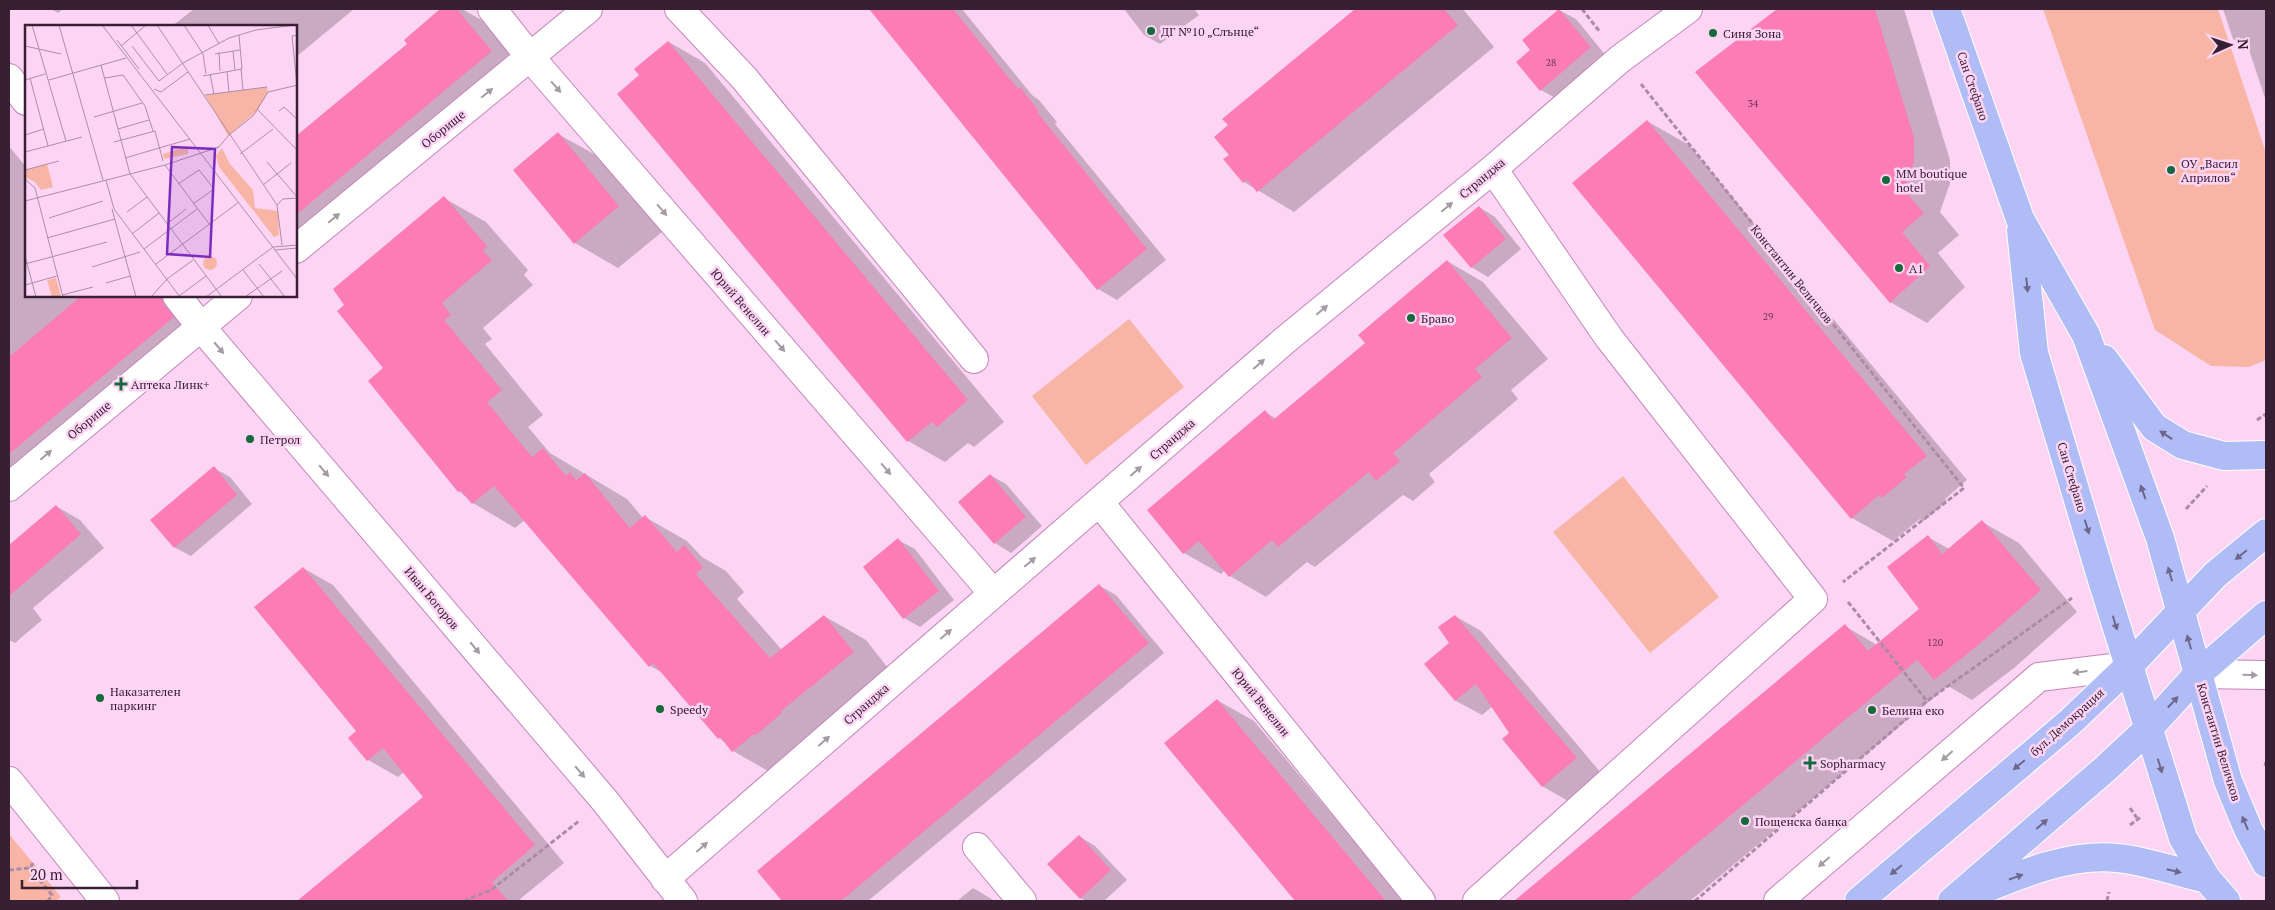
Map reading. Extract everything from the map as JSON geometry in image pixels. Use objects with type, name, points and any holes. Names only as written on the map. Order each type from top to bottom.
[{"type":"main road","name":"Сан Стефано","points":[[1946,9],[2020,219],[2086,335],[2160,538],[2198,674]]},
{"type":"main road","name":"Сан Стефано","points":[[2020,219],[2034,353],[2148,729]]},
{"type":"main road","points":[[2086,335],[2154,427],[2183,446],[2211,454],[2242,457],[2266,455]]},
{"type":"main road","name":"бул. Демокрация","points":[[1859,901],[2070,722],[2129,666],[2215,575],[2266,534]]},
{"type":"main road","points":[[1953,901],[2080,792],[2148,729],[2198,674],[2266,615]]},
{"type":"main road","name":"Константин Величков","points":[[2198,674],[2228,781],[2248,829],[2266,863]]},
{"type":"main road","points":[[2148,729],[2183,838],[2207,879],[2226,901]]},
{"type":"main road","points":[[1953,901],[2045,867],[2082,859],[2117,858],[2207,879]]},
{"type":"street","name":"Юрий Венелин","points":[[492,9],[530,57],[992,594]]},
{"type":"street","name":"Оборище","points":[[298,247],[588,9]]},
{"type":"street","points":[[679,9],[744,78],[974,359]]},
{"type":"street","name":"Странджа","points":[[665,880],[1284,341],[1493,169],[1620,59],[1688,9]]},
{"type":"street","points":[[9,78],[25,100]]},
{"type":"street","points":[[1477,901],[1824,593],[1609,338],[1493,169]]},
{"type":"street","name":"Иван Богоров","points":[[179,298],[201,327],[605,801],[683,901]]},
{"type":"street","name":"Оборище","points":[[9,486],[236,298]]},
{"type":"street","name":"Юрий Венелин","points":[[1100,503],[1421,901]]},
{"type":"street","points":[[1778,901],[2038,677],[2129,666]]},
{"type":"street","points":[[2198,674],[2266,675]]},
{"type":"street","points":[[9,781],[105,901]]},
{"type":"street","points":[[977,847],[1022,901]]},
{"type":"path","name":"Константин Величков","points":[[1620,59],[1964,488],[1824,593]]},
{"type":"path","points":[[2184,511],[2210,482]]},
{"type":"path","points":[[1824,593],[1927,702]]},
{"type":"path","points":[[1695,901],[1927,702],[2073,597]]},
{"type":"path","points":[[464,901],[491,890],[605,801]]},
{"type":"path","points":[[2130,808],[2137,818]]},
{"type":"path","points":[[9,870],[30,868],[52,895],[48,901]]},
{"type":"shaded area","name":"ОУ „Васил Априлов“","points":[[2043,9],[2218,9],[2266,153],[2266,360],[2249,367],[2211,366],[2155,330]]},
{"type":"shaded area","points":[[1129,319],[1184,387],[1086,465],[1032,396]]},
{"type":"shaded area","points":[[1623,476],[1719,597],[1650,653],[1553,532]]},
{"type":"shaded area","points":[[9,834],[61,897],[56,901],[9,901]]},
{"type":"building","points":[[440,9],[457,9],[492,51],[298,213],[298,134],[407,44],[404,40]]},
{"type":"building","points":[[869,9],[953,9],[1018,89],[1020,87],[1039,111],[1037,112],[1147,249],[1097,290]]},
{"type":"building","points":[[1355,9],[1444,9],[1458,25],[1257,192],[1247,180],[1243,183],[1223,159],[1229,155],[1214,137],[1228,125],[1222,119]]},
{"type":"building","points":[[1559,9],[1591,47],[1540,91],[1516,62],[1530,50],[1522,40]]},
{"type":"building","points":[[1777,9],[1875,9],[1914,138],[1914,162],[1904,190],[1924,213],[1902,232],[1930,266],[1890,303],[1695,72]]},
{"type":"building","points":[[668,41],[968,400],[937,427],[932,422],[907,442],[617,94],[639,75],[634,69]]},
{"type":"building","points":[[1647,120],[1927,456],[1904,474],[1907,477],[1882,498],[1879,495],[1851,519],[1572,183]]},
{"type":"building","points":[[558,132],[619,206],[574,244],[513,170]]},
{"type":"building","points":[[444,196],[487,246],[483,251],[492,260],[442,303],[451,315],[444,320],[502,390],[487,402],[532,457],[543,448],[566,476],[570,472],[576,480],[585,473],[630,528],[645,515],[677,552],[684,545],[703,567],[696,574],[770,658],[824,615],[854,652],[781,711],[782,713],[756,735],[754,734],[732,752],[720,737],[718,739],[653,663],[649,667],[494,486],[472,504],[461,491],[458,492],[368,381],[383,368],[337,311],[344,305],[333,289]]},
{"type":"building","points":[[1479,206],[1506,239],[1471,268],[1443,235]]},
{"type":"building","points":[[1447,260],[1512,338],[1475,369],[1482,377],[1393,453],[1400,461],[1376,481],[1369,472],[1278,547],[1272,540],[1229,577],[1199,541],[1183,554],[1147,510],[1265,410],[1273,420],[1365,343],[1358,335]]},
{"type":"building","points":[[79,298],[162,298],[164,305],[174,317],[9,454],[9,357]]},
{"type":"building","points":[[214,466],[237,495],[174,548],[150,520]]},
{"type":"building","points":[[990,474],[1026,517],[994,544],[958,502]]},
{"type":"building","points":[[56,505],[81,534],[9,596],[9,545]]},
{"type":"building","points":[[1982,520],[2041,590],[1976,647],[1934,680],[1917,660],[1628,901],[1514,901],[1845,624],[1868,651],[1919,609],[1887,567],[1928,535],[1942,554]]},
{"type":"building","points":[[898,538],[939,591],[903,619],[863,567]]},
{"type":"building","points":[[303,567],[535,845],[492,882],[508,901],[297,901],[423,797],[383,748],[367,761],[348,738],[356,731],[254,607]]},
{"type":"building","points":[[1099,584],[1149,643],[841,901],[782,901],[757,871]]},
{"type":"building","points":[[1455,615],[1577,758],[1542,787],[1502,739],[1509,733],[1476,684],[1455,701],[1424,664],[1449,643],[1438,627]]},
{"type":"building","points":[[1217,699],[1386,901],[1295,901],[1164,743]]},
{"type":"building","points":[[1079,835],[1111,870],[1080,899],[1047,864]]},
{"type":"place","name":"ДГ №10 „Слънце“","points":[[1151,31]]},
{"type":"place","name":"Синя Зона","points":[[1713,33]]},
{"type":"place","name":"ОУ „Васил Априлов“","points":[[2171,170]]},
{"type":"place","name":"MM boutique hotel","points":[[1886,180]]},
{"type":"place","name":"A1","points":[[1899,268]]},
{"type":"place","name":"Браво","points":[[1411,318]]},
{"type":"place","name":"Аптека Линк+","points":[[121,384]]},
{"type":"place","name":"Петрол","points":[[250,439]]},
{"type":"place","name":"Наказателен паркинг","points":[[100,698]]},
{"type":"place","name":"Speedy","points":[[660,709]]},
{"type":"place","name":"Белина еко","points":[[1872,710]]},
{"type":"place","name":"Sopharmacy","points":[[1810,763]]},
{"type":"place","name":"Пощенска банка","points":[[1745,821]]}]
